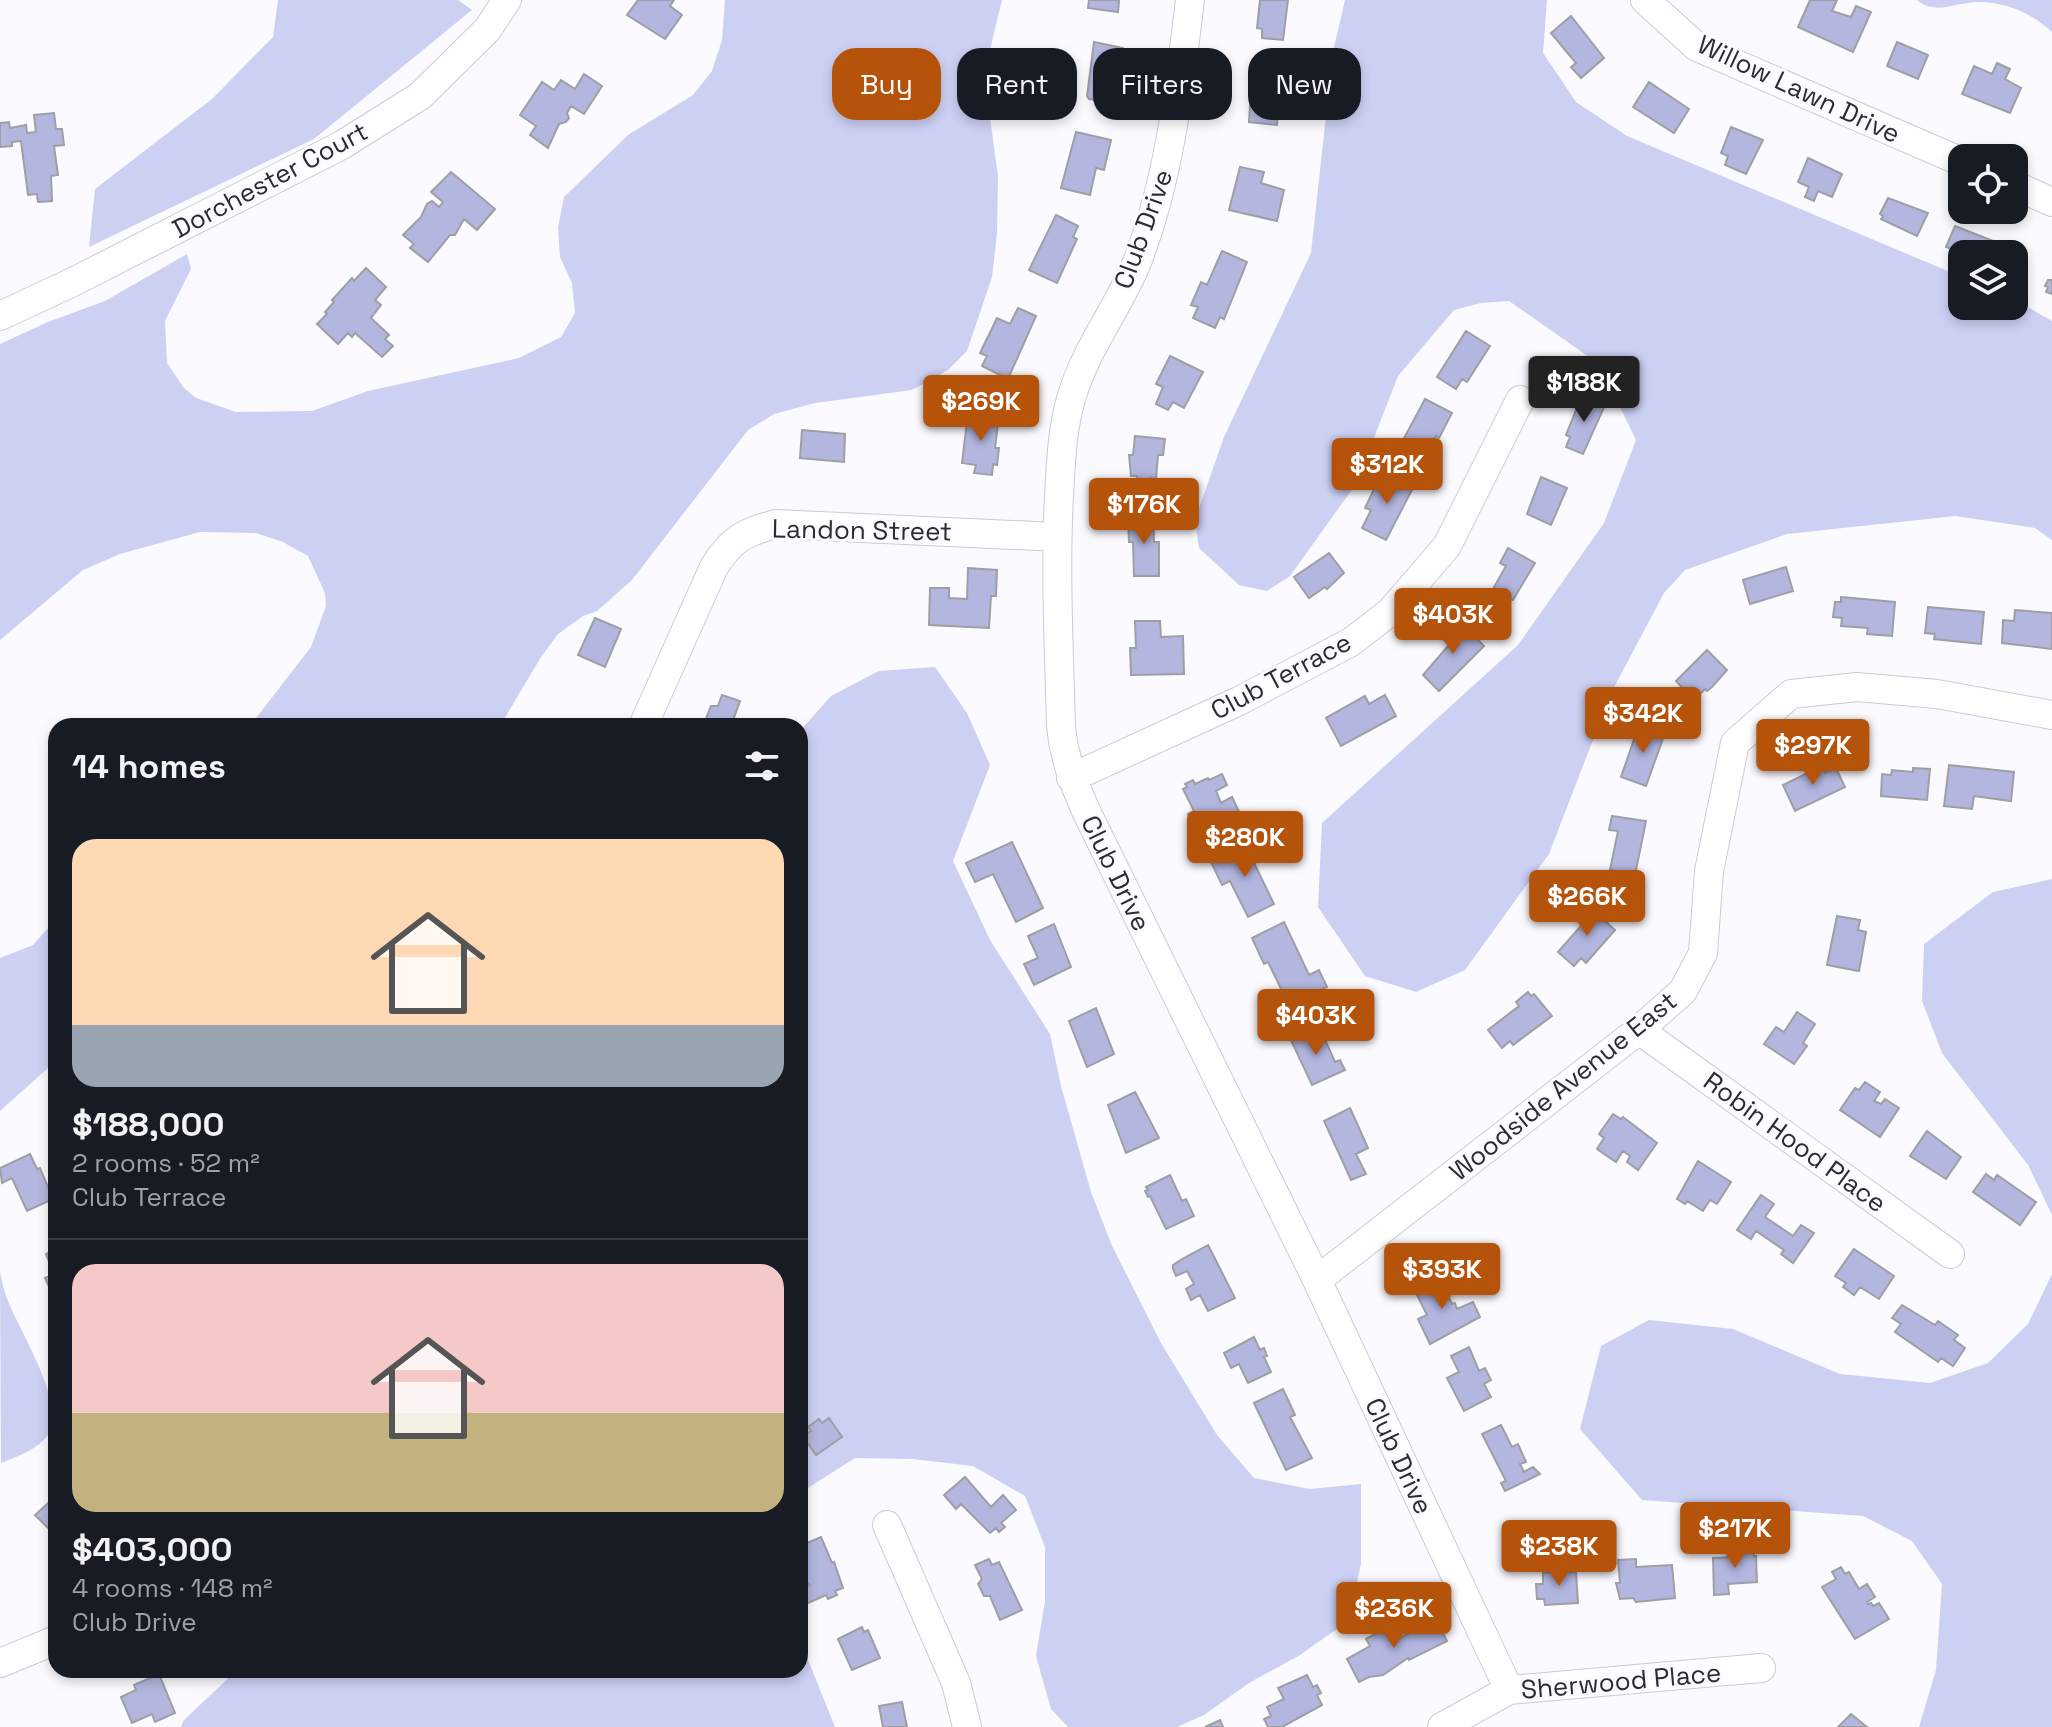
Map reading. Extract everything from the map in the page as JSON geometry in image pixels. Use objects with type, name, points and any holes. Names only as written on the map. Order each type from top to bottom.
[{"type":"street","name":"Dorchester Court","points":[[0,316],[342,145],[420,96],[487,30],[507,0]]},
{"type":"street","name":"Club Drive","points":[[1190,0],[1172,142],[1156,209],[1135,265],[1088,354],[1071,397],[1062,441],[1057,537],[1064,753],[1071,778],[1317,1280],[1509,1690]]},
{"type":"street","name":"Willow Lawn Drive","points":[[1645,0],[1697,47],[1948,156]]},
{"type":"street","points":[[2028,191],[2052,202]]},
{"type":"street","name":"Club Terrace","points":[[1071,778],[1239,701],[1351,642],[1391,611],[1447,546],[1520,400]]},
{"type":"street","name":"Landon Street","points":[[646,718],[706,582],[724,551],[739,537],[776,524],[1057,537]]},
{"type":"street","name":"Woodside Avenue East","points":[[1317,1280],[1639,1030],[1683,991],[1703,953],[1709,871],[1735,743],[1791,694],[1870,688],[1937,694],[2052,715]]},
{"type":"street","name":"Robin Hood Place","points":[[1639,1030],[1950,1254]]},
{"type":"street","points":[[887,1525],[956,1683],[967,1727]]},
{"type":"street","points":[[0,1663],[48,1643]]},
{"type":"street","name":"Sherwood Place","points":[[1442,1727],[1509,1690],[1761,1668]]},
{"type":"shaded area","points":[[278,0],[458,0],[472,10],[314,139],[89,247],[95,189],[212,99],[273,37]]},
{"type":"shaded area","points":[[725,0],[1002,0],[990,48],[957,48],[957,120],[990,120],[998,176],[997,233],[992,277],[967,351],[948,370],[912,390],[815,403],[774,414],[748,430],[632,580],[597,611],[583,616],[558,634],[505,718],[256,718],[311,647],[326,606],[325,593],[308,556],[283,542],[256,533],[200,532],[120,554],[83,570],[0,640],[0,344],[105,301],[187,254],[191,269],[165,321],[167,363],[184,388],[196,398],[236,412],[312,411],[368,391],[519,358],[561,337],[575,313],[572,283],[560,257],[558,227],[564,197],[628,135],[693,95],[712,71],[722,40]]},
{"type":"shaded area","points":[[1345,0],[1547,0],[1543,53],[1576,102],[1627,136],[1948,271],[1948,320],[2028,320],[2028,307],[2052,321],[2052,540],[2035,528],[1955,516],[1787,534],[1685,570],[1664,593],[1611,693],[1549,854],[1465,970],[1416,992],[1365,976],[1318,907],[1322,823],[1518,645],[1604,523],[1636,440],[1599,364],[1509,301],[1481,303],[1454,310],[1398,376],[1356,484],[1290,576],[1267,591],[1239,585],[1199,548],[1195,520],[1224,437],[1311,253],[1326,120],[1361,120],[1361,48],[1334,48]]},
{"type":"shaded area","points":[[1917,0],[2052,0],[2052,32],[2036,19],[2009,6],[1978,2],[1939,8]]},
{"type":"shaded area","points":[[935,667],[967,713],[990,765],[953,861],[990,940],[1050,1034],[1061,1086],[1091,1192],[1112,1246],[1161,1343],[1217,1435],[1254,1478],[1310,1489],[1361,1484],[1361,1564],[1348,1621],[1204,1715],[1177,1727],[1068,1727],[1051,1709],[1036,1656],[1045,1601],[1045,1547],[1025,1496],[973,1466],[913,1459],[855,1458],[808,1488],[808,722],[831,696],[879,671]]},
{"type":"shaded area","points":[[2052,879],[2052,1215],[2028,1165],[1942,1053],[1922,1001],[1924,944],[1993,892]]},
{"type":"shaded area","points":[[48,928],[48,1068],[0,1111],[0,958],[33,945]]},
{"type":"shaded area","points":[[0,1272],[6,1296],[48,1390],[48,1435],[27,1452],[1,1463]]},
{"type":"shaded area","points":[[2052,1274],[2052,1727],[1919,1727],[1936,1670],[1942,1584],[1912,1541],[1863,1516],[1642,1500],[1580,1429],[1601,1346],[1649,1320],[1733,1329],[1840,1374],[1930,1383],[1988,1363],[2028,1324]]},
{"type":"shaded area","points":[[808,1660],[835,1727],[181,1727],[183,1721],[229,1678],[808,1678]]},
{"type":"building","points":[[638,0],[674,0],[670,6],[682,15],[665,39],[627,15]]},
{"type":"building","points":[[1089,0],[1119,0],[1118,12],[1088,8]]},
{"type":"building","points":[[1260,0],[1288,0],[1283,40],[1262,38],[1262,29],[1257,28]]},
{"type":"building","points":[[1810,0],[1837,0],[1832,11],[1851,17],[1856,6],[1871,12],[1853,52],[1798,27]]},
{"type":"building","points":[[1571,16],[1604,58],[1581,78],[1571,67],[1576,63],[1551,33]]},
{"type":"building","points":[[1094,42],[1123,48],[1093,48]]},
{"type":"building","points":[[1897,42],[1928,55],[1918,79],[1887,66]]},
{"type":"building","points":[[1093,50],[1093,99],[1087,96]]},
{"type":"building","points":[[1997,63],[2010,69],[2005,79],[2021,88],[2010,113],[1962,94],[1974,66],[1992,74]]},
{"type":"building","points":[[584,74],[602,86],[584,114],[571,106],[567,113],[569,118],[559,124],[548,148],[530,135],[536,126],[520,115],[542,82],[554,90],[561,80],[575,89]]},
{"type":"building","points":[[1649,82],[1689,109],[1674,133],[1633,107]]},
{"type":"building","points":[[54,113],[56,129],[62,129],[64,145],[54,146],[58,175],[51,176],[52,201],[38,202],[37,194],[28,195],[21,141],[0,147],[0,123],[9,122],[10,128],[26,125],[27,133],[36,132],[34,115]]},
{"type":"building","points":[[1249,120],[1277,120],[1277,125]]},
{"type":"building","points":[[1731,127],[1763,140],[1746,174],[1725,165],[1728,156],[1721,153]]},
{"type":"building","points":[[1076,132],[1111,140],[1104,170],[1096,168],[1090,195],[1061,188]]},
{"type":"building","points":[[1808,158],[1842,174],[1832,197],[1818,191],[1814,201],[1805,197],[1809,187],[1798,182]]},
{"type":"building","points":[[1240,167],[1264,172],[1261,183],[1284,190],[1277,221],[1229,210]]},
{"type":"building","points":[[451,172],[495,209],[477,230],[464,219],[455,235],[450,235],[428,262],[410,248],[414,244],[403,235],[421,217],[427,204],[432,201],[439,207],[443,202],[431,192]]},
{"type":"building","points":[[1888,198],[1928,213],[1917,236],[1881,219],[1883,216],[1880,214]]},
{"type":"building","points":[[1056,215],[1078,226],[1073,237],[1077,239],[1057,283],[1029,270]]},
{"type":"building","points":[[1955,226],[1991,240],[1949,240]]},
{"type":"building","points":[[1222,251],[1247,262],[1224,319],[1220,317],[1215,328],[1193,318],[1198,307],[1191,305],[1201,282],[1207,285]]},
{"type":"building","points":[[366,268],[386,287],[375,300],[381,305],[371,318],[389,335],[385,339],[393,346],[382,357],[355,333],[352,337],[348,333],[338,344],[317,324],[327,314],[325,312],[334,302],[332,300]]},
{"type":"building","points":[[2048,280],[2052,280],[2052,294],[2046,292]]},
{"type":"building","points":[[1018,308],[1036,316],[1008,379],[982,366],[987,356],[980,353],[997,318],[1010,324]]},
{"type":"building","points":[[1466,331],[1490,346],[1467,382],[1462,379],[1456,389],[1437,377]]},
{"type":"building","points":[[1170,356],[1203,372],[1184,408],[1173,402],[1168,410],[1156,404],[1163,387],[1156,384]]},
{"type":"building","points":[[1582,395],[1605,405],[1583,454],[1566,447],[1570,437],[1566,435]]},
{"type":"building","points":[[1425,399],[1452,413],[1439,438],[1436,436],[1426,455],[1422,453],[1416,464],[1396,453]]},
{"type":"building","points":[[968,413],[999,416],[995,448],[999,448],[997,465],[993,464],[992,475],[974,473],[976,465],[962,463]]},
{"type":"building","points":[[802,430],[845,434],[844,462],[800,458]]},
{"type":"building","points":[[1135,436],[1165,439],[1163,455],[1158,455],[1156,479],[1151,478],[1150,489],[1136,487],[1137,476],[1131,476],[1129,455],[1133,455]]},
{"type":"building","points":[[1392,473],[1415,484],[1386,540],[1362,528],[1371,510],[1365,508],[1375,487],[1384,491]]},
{"type":"building","points":[[1541,477],[1567,488],[1551,525],[1527,514]]},
{"type":"building","points":[[1153,515],[1154,542],[1159,542],[1159,576],[1134,576],[1128,516]]},
{"type":"building","points":[[1508,548],[1535,563],[1505,608],[1490,600],[1506,566],[1500,563]]},
{"type":"building","points":[[1329,553],[1344,573],[1327,589],[1325,587],[1309,598],[1294,577]]},
{"type":"building","points":[[1786,567],[1793,591],[1750,604],[1743,580]]},
{"type":"building","points":[[968,568],[997,570],[996,596],[991,596],[989,628],[929,625],[930,588],[949,588],[949,598],[967,599]]},
{"type":"building","points":[[1841,597],[1895,602],[1892,636],[1867,634],[1868,628],[1841,626],[1842,618],[1833,617],[1835,602],[1841,602]]},
{"type":"building","points":[[1928,607],[1984,612],[1981,644],[1934,639],[1935,634],[1925,633]]},
{"type":"building","points":[[2015,610],[2052,613],[2052,649],[2002,643],[2003,620],[2014,621]]},
{"type":"building","points":[[595,618],[621,629],[605,667],[578,655]]},
{"type":"building","points":[[1135,621],[1160,621],[1161,637],[1183,636],[1184,674],[1131,675],[1130,648],[1136,648]]},
{"type":"building","points":[[1460,622],[1484,646],[1439,691],[1423,675],[1449,645],[1443,639]]},
{"type":"building","points":[[1707,650],[1727,670],[1712,687],[1707,691],[1705,689],[1694,700],[1676,681]]},
{"type":"building","points":[[722,695],[740,701],[734,718],[706,718],[711,706],[718,706]]},
{"type":"building","points":[[1385,695],[1396,716],[1341,746],[1326,718],[1365,696],[1369,704]]},
{"type":"building","points":[[1639,725],[1665,733],[1646,786],[1621,777]]},
{"type":"building","points":[[1949,765],[2014,772],[2011,801],[1974,796],[1972,809],[1944,806]]},
{"type":"building","points":[[1822,766],[1825,773],[1836,768],[1845,787],[1795,811],[1783,785]]},
{"type":"building","points":[[1913,768],[1930,769],[1927,800],[1881,796],[1882,774],[1891,775],[1892,770],[1913,772]]},
{"type":"building","points":[[1222,774],[1227,785],[1216,791],[1221,803],[1232,797],[1242,818],[1199,838],[1188,814],[1194,811],[1183,789],[1193,780],[1195,784]]},
{"type":"building","points":[[1612,816],[1646,821],[1635,875],[1610,870],[1618,831],[1609,830]]},
{"type":"building","points":[[1012,842],[1043,908],[1016,922],[993,874],[975,882],[966,863]]},
{"type":"building","points":[[1255,844],[1263,859],[1254,863],[1274,904],[1248,917],[1230,881],[1222,885],[1211,862]]},
{"type":"building","points":[[1588,905],[1615,930],[1586,963],[1581,958],[1574,966],[1558,952],[1588,918],[1582,912]]},
{"type":"building","points":[[1837,916],[1860,920],[1858,930],[1866,932],[1859,971],[1827,965]]},
{"type":"building","points":[[1284,922],[1309,975],[1319,970],[1327,987],[1293,1003],[1287,991],[1283,993],[1268,962],[1264,964],[1252,938]]},
{"type":"building","points":[[1054,924],[1071,967],[1034,985],[1024,964],[1038,958],[1028,936]]},
{"type":"building","points":[[1528,992],[1531,996],[1534,994],[1552,1016],[1513,1045],[1510,1041],[1502,1048],[1488,1030],[1519,1006],[1516,1002]]},
{"type":"building","points":[[1096,1008],[1114,1054],[1087,1067],[1069,1021]]},
{"type":"building","points":[[1797,1012],[1815,1024],[1803,1043],[1807,1046],[1794,1064],[1764,1044],[1776,1027],[1784,1032]]},
{"type":"building","points":[[1311,1028],[1316,1038],[1323,1035],[1335,1062],[1340,1060],[1345,1070],[1312,1085],[1290,1038]]},
{"type":"building","points":[[1865,1082],[1880,1092],[1874,1101],[1881,1104],[1885,1099],[1899,1108],[1880,1137],[1840,1110],[1855,1088],[1859,1090]]},
{"type":"building","points":[[1135,1092],[1159,1138],[1126,1153],[1108,1105]]},
{"type":"building","points":[[1350,1108],[1368,1148],[1356,1154],[1366,1174],[1351,1180],[1324,1121]]},
{"type":"building","points":[[1613,1114],[1621,1119],[1623,1117],[1657,1143],[1638,1170],[1627,1162],[1630,1156],[1623,1151],[1616,1162],[1597,1149],[1604,1138],[1599,1134]]},
{"type":"building","points":[[1927,1131],[1961,1157],[1946,1179],[1910,1156]]},
{"type":"building","points":[[30,1154],[48,1187],[48,1201],[27,1211],[12,1178],[2,1183],[0,1168]]},
{"type":"building","points":[[1698,1161],[1731,1182],[1717,1204],[1710,1200],[1703,1211],[1677,1199]]},
{"type":"building","points":[[1986,1174],[1994,1180],[1997,1175],[2036,1202],[2020,1225],[1973,1192]]},
{"type":"building","points":[[1170,1175],[1182,1201],[1186,1199],[1194,1216],[1166,1229],[1145,1191],[1148,1190],[1146,1187]]},
{"type":"building","points":[[1761,1195],[1774,1204],[1765,1217],[1793,1236],[1801,1225],[1814,1233],[1793,1263],[1781,1254],[1784,1250],[1756,1231],[1751,1239],[1737,1230]]},
{"type":"building","points":[[1208,1245],[1235,1298],[1208,1311],[1200,1295],[1191,1300],[1186,1289],[1194,1284],[1187,1271],[1176,1276],[1173,1265]]},
{"type":"building","points":[[1854,1249],[1894,1276],[1879,1299],[1860,1287],[1854,1295],[1843,1287],[1846,1283],[1835,1276]]},
{"type":"building","points":[[1438,1275],[1457,1309],[1473,1302],[1480,1317],[1430,1344],[1418,1319],[1427,1315],[1413,1287]]},
{"type":"building","points":[[1902,1305],[1935,1325],[1938,1321],[1958,1335],[1954,1340],[1965,1348],[1953,1366],[1941,1358],[1938,1362],[1895,1332],[1901,1324],[1892,1318]]},
{"type":"building","points":[[1254,1337],[1260,1350],[1264,1348],[1267,1356],[1264,1357],[1271,1372],[1248,1383],[1239,1364],[1231,1368],[1224,1353]]},
{"type":"building","points":[[1469,1347],[1479,1371],[1485,1368],[1491,1380],[1484,1384],[1491,1397],[1464,1411],[1447,1378],[1459,1372],[1451,1356]]},
{"type":"building","points":[[1283,1389],[1295,1415],[1290,1417],[1312,1458],[1286,1470],[1254,1403]]},
{"type":"building","points":[[829,1418],[842,1437],[816,1455],[808,1443],[808,1433],[811,1431],[808,1427],[819,1419],[822,1423]]},
{"type":"building","points":[[1501,1425],[1512,1447],[1518,1444],[1526,1462],[1520,1464],[1524,1472],[1533,1467],[1540,1474],[1505,1491],[1501,1483],[1506,1481],[1482,1434]]},
{"type":"building","points":[[965,1477],[991,1507],[1003,1495],[1016,1510],[1001,1523],[1005,1527],[999,1532],[996,1528],[990,1533],[961,1504],[956,1509],[944,1495]]},
{"type":"building","points":[[48,1503],[48,1528],[35,1515]]},
{"type":"building","points":[[821,1537],[843,1588],[828,1599],[826,1595],[808,1603],[810,1585],[808,1543]]},
{"type":"building","points":[[1753,1547],[1757,1582],[1728,1584],[1729,1594],[1714,1595],[1713,1558],[1736,1557],[1735,1548]]},
{"type":"building","points":[[989,1559],[992,1565],[999,1562],[1022,1610],[1000,1620],[990,1596],[984,1596],[978,1584],[982,1579],[975,1565]]},
{"type":"building","points":[[1636,1559],[1636,1567],[1672,1565],[1675,1598],[1636,1602],[1633,1598],[1620,1599],[1616,1583],[1620,1583],[1618,1560]]},
{"type":"building","points":[[1562,1567],[1570,1567],[1570,1572],[1576,1572],[1578,1603],[1545,1605],[1544,1599],[1537,1599],[1536,1584],[1543,1584],[1543,1573],[1563,1572]]},
{"type":"building","points":[[1841,1567],[1845,1574],[1849,1572],[1859,1589],[1867,1584],[1875,1597],[1868,1604],[1873,1606],[1879,1603],[1889,1619],[1855,1639],[1822,1587],[1836,1579],[1832,1572]]},
{"type":"building","points":[[1436,1619],[1447,1641],[1408,1658],[1383,1675],[1359,1682],[1347,1659],[1370,1646],[1366,1639],[1386,1628],[1393,1642]]},
{"type":"building","points":[[862,1627],[864,1632],[868,1630],[880,1658],[852,1670],[838,1639]]},
{"type":"building","points":[[1307,1675],[1313,1687],[1317,1685],[1321,1693],[1317,1695],[1322,1705],[1282,1727],[1268,1727],[1264,1719],[1271,1716],[1267,1707],[1284,1699],[1278,1688]]},
{"type":"building","points":[[150,1678],[161,1678],[175,1713],[155,1722],[152,1714],[132,1723],[121,1697],[136,1690],[134,1685]]},
{"type":"building","points":[[902,1702],[907,1727],[883,1727],[879,1706]]},
{"type":"building","points":[[1851,1714],[1867,1727],[1838,1727]]},
{"type":"building","points":[[1220,1720],[1223,1727],[1205,1727]]}]
